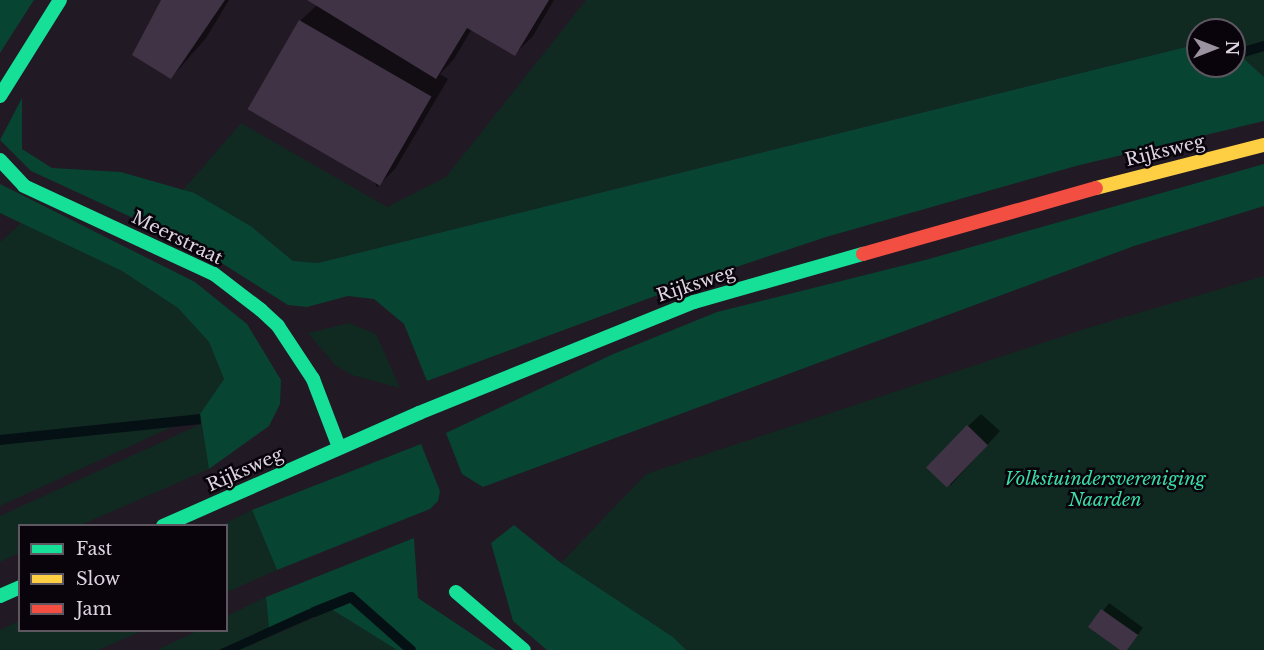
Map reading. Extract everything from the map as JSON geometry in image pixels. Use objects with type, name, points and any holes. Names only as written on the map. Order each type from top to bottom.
[{"type":"main road","points":[[0,96],[60,0]]},
{"type":"main road","name":"Rijksweg","points":[[165,524],[339,447],[694,302],[1149,173],[1264,145]]},
{"type":"main road","name":"Meerstraat","points":[[0,160],[24,186],[214,274],[261,310],[278,326],[314,379],[339,447]]},
{"type":"main road","points":[[0,596],[18,588]]},
{"type":"main road","points":[[456,592],[524,650]]},
{"type":"green space","points":[[0,0],[34,0],[0,53]]},
{"type":"green space","points":[[586,0],[1264,0],[1264,77],[1246,61],[1246,18],[1186,18],[1186,47],[318,263],[293,261],[252,227],[183,190],[241,123],[387,207],[446,177]]},
{"type":"green space","points":[[1186,47],[1186,78],[1246,78],[1246,61],[1264,77],[1264,121],[1076,166],[826,237],[709,276],[427,381],[404,324],[374,299],[348,296],[307,307],[288,305],[196,247],[31,171],[0,140],[22,98],[22,149],[52,168],[121,172],[194,193],[252,227],[293,261],[318,263]]},
{"type":"green space","points":[[1264,164],[1264,206],[1134,246],[483,487],[462,474],[446,433],[611,355],[717,312],[929,259]]},
{"type":"green space","points":[[0,184],[195,282],[247,324],[281,380],[280,404],[269,426],[209,469],[200,414],[224,379],[209,342],[178,308],[122,271],[0,213]]},
{"type":"green space","points":[[21,223],[122,271],[178,308],[209,342],[224,379],[200,414],[0,506],[0,242]]},
{"type":"green space","name":"Volkstuindersvereniging Naarden","points":[[1264,276],[1264,650],[686,650],[673,637],[561,563],[646,474],[1091,327]]},
{"type":"green space","points":[[349,323],[376,334],[400,388],[352,375],[335,365],[308,333]]},
{"type":"green space","points":[[201,424],[209,469],[83,524],[18,524],[18,553],[0,562],[0,516]]},
{"type":"green space","points":[[421,444],[440,491],[438,501],[430,509],[277,570],[252,510]]},
{"type":"green space","points":[[252,510],[277,570],[228,592],[228,524],[224,524]]},
{"type":"green space","points":[[514,525],[561,563],[673,637],[686,650],[547,650],[513,621],[491,543]]},
{"type":"green space","points":[[414,538],[418,598],[496,650],[397,650],[323,604],[269,628],[266,597]]},
{"type":"green space","points":[[266,597],[269,628],[219,650],[157,650],[195,632],[228,632],[228,616]]},
{"type":"green space","points":[[323,604],[397,650],[239,650],[318,616],[309,609]]},
{"type":"green space","points":[[18,621],[18,632],[140,632],[98,650],[0,650],[0,630]]},
{"type":"shaded area","points":[[200,414],[201,424],[0,445],[0,435]]},
{"type":"shaded area","points":[[309,609],[318,615],[239,650],[219,650]]},
{"type":"building","points":[[161,0],[225,0],[171,79],[132,55]]},
{"type":"building","points":[[307,0],[549,0],[515,56],[467,28],[436,79]]},
{"type":"building","points":[[299,20],[432,96],[380,186],[248,109]]},
{"type":"building","points":[[967,425],[988,445],[947,488],[926,467]]},
{"type":"building","points":[[1101,609],[1138,635],[1127,650],[1120,650],[1088,627]]},
{"type":"waterway","points":[[1246,51],[1264,46]]},
{"type":"waterway","points":[[314,612],[351,597],[411,650]]},
{"type":"traffic: fast","points":[[0,96],[60,0]]},
{"type":"traffic: fast","points":[[0,160],[24,186],[214,274],[261,310],[278,326],[313,379],[339,447]]},
{"type":"traffic: fast","points":[[168,524],[419,413],[694,302],[863,254]]},
{"type":"traffic: fast","points":[[0,596],[18,588]]},
{"type":"traffic: fast","points":[[456,592],[524,650]]},
{"type":"traffic: slow","points":[[1096,188],[1264,145]]},
{"type":"traffic: jam","points":[[863,254],[1096,188]]}]
